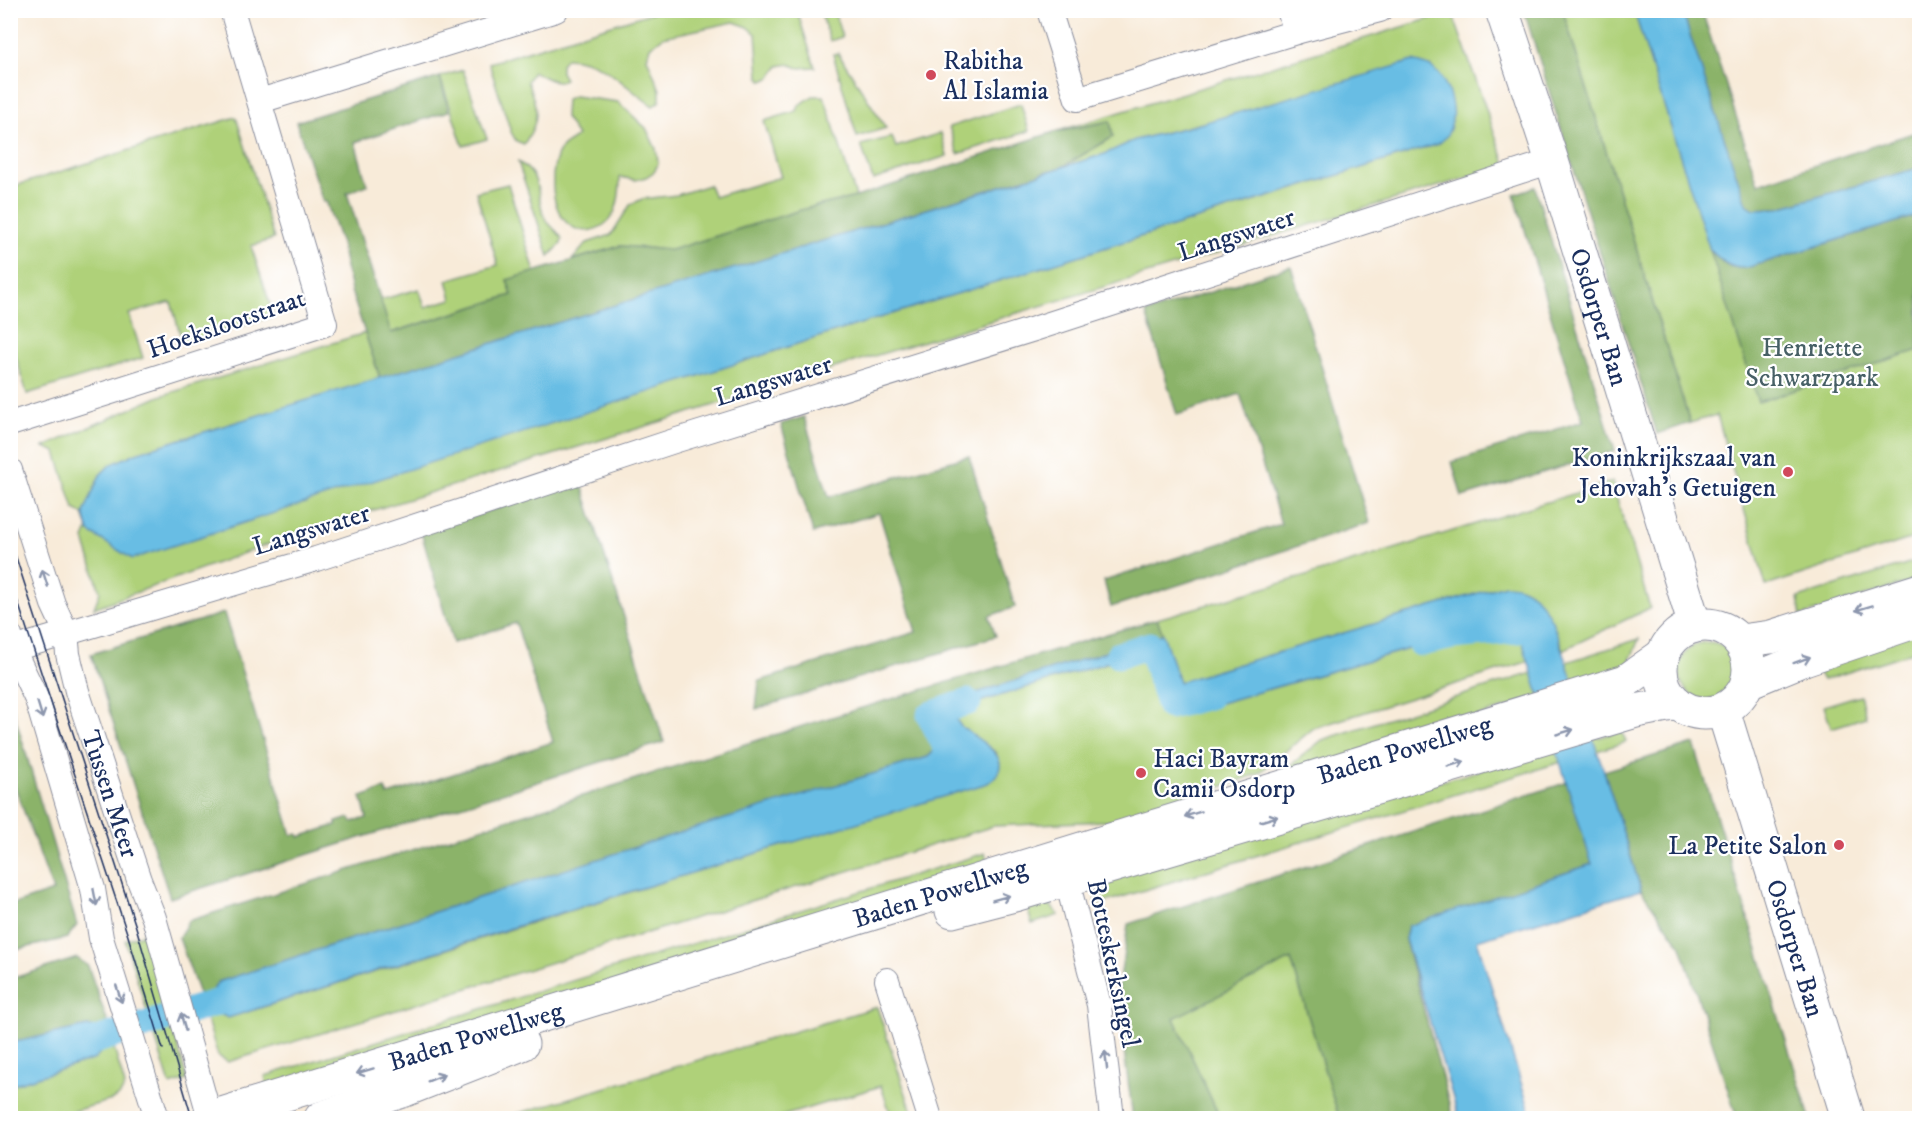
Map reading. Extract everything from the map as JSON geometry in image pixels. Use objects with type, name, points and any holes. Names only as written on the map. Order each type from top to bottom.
[{"type":"main road","name":"Osdorper Ban","points":[[1502,10],[1552,161],[1695,626]]},
{"type":"main road","points":[[1740,641],[1771,637],[1920,590]]},
{"type":"main road","points":[[1748,682],[1813,656],[1920,620]]},
{"type":"main road","points":[[1707,625],[1719,627],[1740,641],[1749,660],[1748,682],[1738,698],[1723,710],[1707,714],[1691,711],[1677,703],[1668,693],[1661,667],[1664,654],[1676,636],[1695,626],[1707,625]]},
{"type":"main road","name":"Baden Powellweg","points":[[1605,704],[1626,681],[1664,654]]},
{"type":"main road","name":"Baden Powellweg","points":[[321,1119],[405,1090],[610,1011],[1064,868],[1117,837],[1514,732],[1605,704],[1636,711],[1677,703]]},
{"type":"main road","name":"Osdorper Ban","points":[[1723,710],[1848,1119]]},
{"type":"main road","name":"Baden Powellweg","points":[[210,1118],[1064,868]]},
{"type":"street","name":"Hoekslootstraat","points":[[10,424],[325,324],[232,10]]},
{"type":"street","points":[[260,101],[556,10]]},
{"type":"street","points":[[1048,10],[1077,99],[1293,21],[1380,10]]},
{"type":"street","name":"Langswater","points":[[11,645],[66,632],[316,559],[663,444],[1034,329],[1552,161]]},
{"type":"street","name":"Tussen Meer","points":[[10,470],[53,604],[66,632],[68,654],[77,691],[157,928],[210,1118]]},
{"type":"street","name":"Tussen Meer","points":[[11,645],[40,711],[93,890],[101,938],[155,1111]]},
{"type":"street","name":"Botteskerksingel","points":[[1064,868],[1099,1005],[1112,1119]]},
{"type":"street","points":[[887,980],[930,1119]]},
{"type":"green space","points":[[657,11],[797,11],[815,67],[798,68],[789,64],[779,66],[771,77],[763,81],[759,76],[756,34],[748,27],[734,22],[663,37],[650,47],[647,58],[660,90],[660,101],[653,106],[613,75],[592,63],[566,58],[561,64],[561,72],[565,79],[561,81],[553,81],[533,72],[527,81],[536,113],[530,135],[524,144],[516,141],[511,132],[489,63]]},
{"type":"green space","points":[[820,11],[834,11],[842,37],[830,41]]},
{"type":"green space","points":[[1524,11],[1563,11],[1690,423],[1657,434]]},
{"type":"green space","name":"Henriette Schwarzpark","points":[[1563,11],[1634,11],[1717,270],[1746,268],[1919,215],[1919,536],[1766,586],[1717,415],[1690,423]]},
{"type":"green space","points":[[1682,11],[1702,11],[1758,184],[1919,131],[1919,168],[1779,208],[1754,209],[1745,204]]},
{"type":"green space","points":[[1452,12],[1506,166],[841,366],[296,534],[94,608],[100,592],[84,539],[88,529],[83,514],[74,509],[56,452],[44,447],[160,396],[365,333],[380,378],[136,453],[110,465],[100,475],[84,513],[90,532],[132,558],[831,333],[1438,144],[1446,112],[1447,93],[1439,75],[1430,66],[1135,140],[1105,154],[1062,167],[1113,137],[1110,121],[1051,133]]},
{"type":"green space","points":[[838,53],[886,128],[857,137],[833,54]]},
{"type":"green space","points":[[463,70],[487,139],[463,146],[440,77]]},
{"type":"green space","points":[[440,77],[449,111],[355,142],[367,185],[347,193],[391,333],[512,295],[507,280],[620,246],[671,250],[804,209],[856,197],[1051,133],[1110,121],[1113,137],[1062,167],[380,378],[351,291],[341,244],[326,201],[323,202],[296,122]]},
{"type":"green space","points":[[574,96],[618,102],[646,128],[656,149],[658,162],[655,171],[646,177],[636,180],[620,177],[619,195],[614,213],[599,228],[586,231],[573,227],[561,215],[553,186],[558,155],[562,147],[577,136],[565,117],[566,99]]},
{"type":"green space","points":[[813,96],[824,96],[856,197],[804,209],[671,250],[620,246],[572,260],[587,243],[611,235],[630,205],[642,199],[677,195],[709,185],[714,197],[781,177],[764,121],[797,111],[799,105]]},
{"type":"green space","points":[[1021,104],[1029,131],[958,154],[949,127]]},
{"type":"green space","points":[[236,117],[274,239],[251,246],[274,316],[183,344],[171,302],[129,314],[143,358],[27,394],[11,340],[11,187]]},
{"type":"green space","points":[[941,133],[947,156],[873,180],[861,145],[892,137],[896,147]]},
{"type":"green space","points":[[518,162],[526,167],[535,179],[544,216],[562,239],[561,244],[549,256]]},
{"type":"green space","points":[[508,184],[535,272],[507,280],[512,295],[390,333],[380,300],[419,289],[425,307],[452,299],[447,280],[498,265],[476,192]]},
{"type":"green space","points":[[1535,187],[1615,451],[1462,497],[1452,462],[1583,421],[1514,194]]},
{"type":"green space","points":[[1919,215],[1919,350],[1758,402],[1710,250],[1727,266],[1746,268]]},
{"type":"green space","points":[[1291,266],[1369,523],[1111,607],[1104,581],[1281,524],[1240,394],[1177,415],[1146,313]]},
{"type":"green space","points":[[804,417],[829,497],[969,456],[1015,607],[989,616],[996,636],[756,709],[759,681],[916,632],[879,513],[813,533],[781,424]]},
{"type":"green space","points":[[581,482],[664,742],[170,898],[91,654],[224,613],[292,835],[298,834],[299,837],[350,818],[352,822],[367,818],[361,797],[385,789],[388,795],[553,742],[516,623],[453,643],[421,532]]},
{"type":"green space","points":[[1612,482],[1650,608],[1563,650],[1552,621],[1505,585],[1179,682],[1157,619],[1313,574]]},
{"type":"green space","points":[[1919,560],[1919,579],[1801,616],[1798,598]]},
{"type":"green space","points":[[1157,619],[1163,634],[952,701],[934,712],[938,745],[928,757],[219,982],[207,998],[199,994],[179,938],[188,921],[812,723]]},
{"type":"green space","points":[[1502,622],[1518,631],[1530,661],[1314,728],[1258,774],[1127,820],[994,826],[228,1062],[218,1056],[207,1020],[212,1010],[228,1018],[665,881],[997,753],[960,726],[953,710],[1152,649],[1171,705],[1189,712]]},
{"type":"green space","points":[[1919,626],[1919,650],[1823,680],[1817,669]]},
{"type":"green space","points":[[1639,639],[1626,670],[1271,781],[1322,740]]},
{"type":"green space","points":[[1708,642],[1719,644],[1732,655],[1737,671],[1735,682],[1724,695],[1708,700],[1697,698],[1684,687],[1679,671],[1681,660],[1692,647]]},
{"type":"green space","points":[[1860,695],[1866,717],[1831,728],[1824,706]]},
{"type":"green space","points":[[11,703],[77,925],[67,938],[11,951],[11,905],[53,891],[15,787],[11,784]]},
{"type":"green space","points":[[1622,731],[1626,742],[1096,905],[1095,902],[1107,874]]},
{"type":"green space","points":[[1694,744],[1810,1118],[1737,1118],[1681,946],[1641,890],[1604,771]]},
{"type":"green space","points":[[1568,782],[1592,864],[1408,927],[1405,940],[1453,1118],[1339,1118],[1291,959],[1174,1018],[1220,1118],[1133,1118],[1117,999],[1128,924]]},
{"type":"green space","points":[[985,853],[989,869],[268,1091],[265,1076]]},
{"type":"green space","points":[[1044,898],[1059,915],[1032,924],[1026,904]]},
{"type":"green space","points":[[142,934],[149,937],[187,1080],[170,1085],[125,940]]},
{"type":"green space","points":[[77,958],[88,966],[108,1023],[102,1032],[88,1026],[11,1043],[10,979]]},
{"type":"green space","points":[[1291,959],[1339,1118],[1220,1118],[1173,1018]]},
{"type":"green space","points":[[877,1007],[914,1118],[892,1118],[881,1086],[776,1118],[503,1118]]},
{"type":"green space","points":[[106,1044],[114,1048],[125,1086],[120,1095],[112,1100],[49,1118],[11,1118],[11,1085],[95,1059]]},
{"type":"water","points":[[1634,11],[1682,11],[1746,204],[1754,209],[1779,208],[1919,168],[1919,215],[1746,268],[1730,266],[1722,261],[1710,250]]},
{"type":"water","points":[[1413,61],[1431,67],[1444,83],[1449,94],[1452,105],[1450,128],[1446,137],[1438,144],[831,333],[132,559],[89,532],[84,513],[100,475],[110,465],[136,453],[1105,154],[1135,140],[1196,125]]},
{"type":"water","points":[[1505,585],[1521,587],[1534,595],[1552,621],[1604,771],[1641,890],[1477,940],[1532,1118],[1459,1118],[1405,939],[1408,926],[1592,864],[1518,628],[1511,623],[1502,622],[1189,712],[1171,705],[1151,649],[953,710],[960,725],[993,751],[998,758],[1000,766],[997,774],[988,783],[527,923],[228,1018],[214,1010],[209,1004],[210,995],[218,982],[676,834],[928,757],[937,744],[935,713],[937,706],[951,701],[1163,634],[1179,682]]},
{"type":"water","points":[[88,1026],[102,1032],[106,1044],[95,1059],[11,1085],[11,1043]]},
{"type":"waterway","points":[[1421,643],[1452,636],[1539,628],[1544,644]]},
{"type":"waterway","points":[[1119,655],[1150,645],[1170,706],[1209,696]]},
{"type":"waterway","points":[[953,761],[930,715],[968,702]]},
{"type":"waterway","points":[[10,1067],[241,995]]},
{"type":"tram line","points":[[10,539],[136,927],[192,1118]]},
{"type":"tram line","points":[[10,578],[163,1049]]},
{"type":"place","name":"Rabitha Al Islamia","points":[[931,75]]},
{"type":"place","name":"Koninkrijkszaal van Jehovah's Getuigen","points":[[1788,472]]},
{"type":"place","name":"Haci Bayram Camii Osdorp","points":[[1141,773]]},
{"type":"place","name":"La Petite Salon","points":[[1839,845]]}]
